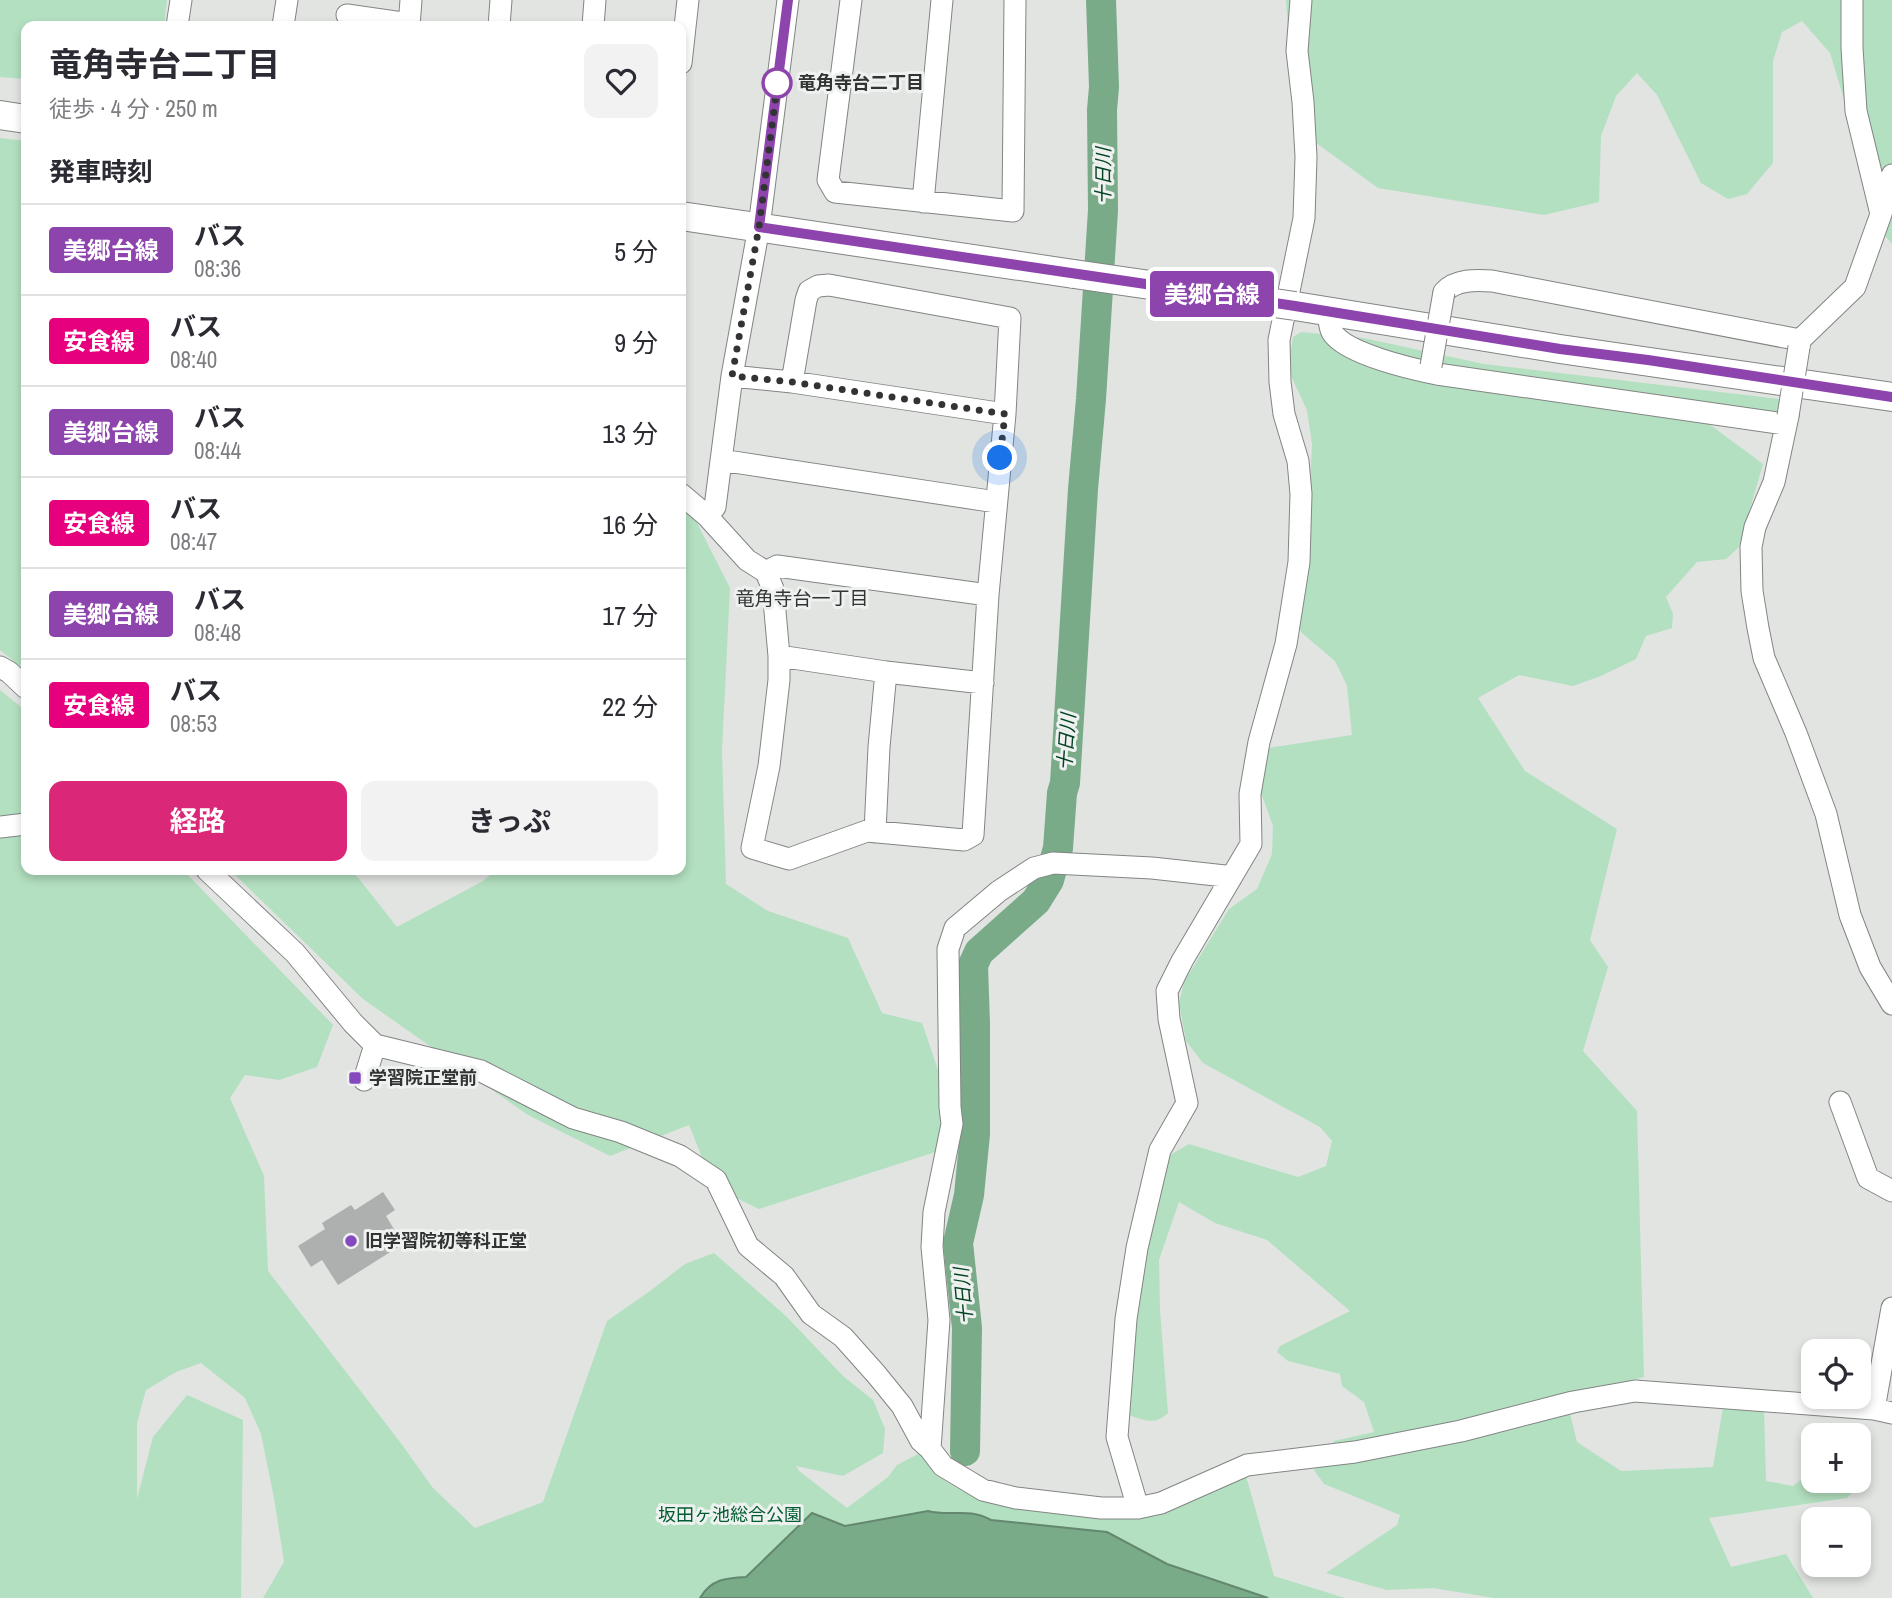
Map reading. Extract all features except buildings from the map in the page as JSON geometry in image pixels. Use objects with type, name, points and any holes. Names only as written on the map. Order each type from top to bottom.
[{"type":"main road","points":[[0,116],[21,118]]},
{"type":"main road","points":[[686,217],[1892,397]]},
{"type":"street","points":[[178,21],[181,0]]},
{"type":"street","points":[[284,21],[287,0]]},
{"type":"street","points":[[409,21],[411,0]]},
{"type":"street","points":[[499,21],[501,0]]},
{"type":"street","points":[[593,21],[595,0]]},
{"type":"street","points":[[686,21],[688,0]]},
{"type":"street","points":[[707,516],[715,507],[732,376],[759,227],[788,0]]},
{"type":"street","points":[[851,0],[828,180],[835,192],[1013,211],[1015,0]]},
{"type":"street","points":[[923,202],[942,0]]},
{"type":"street","points":[[1138,1508],[1117,1437],[1126,1319],[1137,1248],[1160,1150],[1187,1103],[1168,1019],[1167,991],[1251,844],[1250,794],[1257,755],[1286,644],[1299,562],[1301,494],[1298,461],[1284,414],[1279,340],[1304,218],[1306,157],[1297,51],[1301,0]]},
{"type":"street","points":[[1852,0],[1856,111],[1881,214]]},
{"type":"street","points":[[347,14],[386,21]]},
{"type":"street","points":[[1892,175],[1881,214],[1854,287],[1799,344],[1774,482],[1755,527],[1751,547],[1752,590],[1764,659],[1796,733],[1826,814],[1853,924],[1870,967],[1892,1004]]},
{"type":"street","points":[[1434,370],[1444,292],[1448,287],[1472,280],[1492,281],[1799,344]]},
{"type":"street","points":[[686,498],[707,516],[747,560],[766,572],[773,589],[779,680],[769,766],[752,848],[789,859],[867,831],[964,840],[973,835],[988,595],[1005,414],[1010,318],[829,285],[818,286],[809,291],[792,382]]},
{"type":"street","points":[[1328,311],[1331,331],[1341,342],[1389,364],[1787,420]]},
{"type":"street","points":[[732,376],[792,382],[1005,414]]},
{"type":"street","points":[[721,460],[996,502]]},
{"type":"street","points":[[766,572],[777,566],[988,595]]},
{"type":"street","points":[[779,656],[983,683]]},
{"type":"street","points":[[0,667],[21,683]]},
{"type":"street","points":[[875,832],[886,672]]},
{"type":"street","points":[[0,827],[21,825]]},
{"type":"street","points":[[930,1449],[939,1320],[932,1247],[934,1212],[952,1124],[948,949],[955,928],[1034,867],[1052,863],[1152,868],[1231,878]]},
{"type":"street","points":[[212,875],[295,953],[375,1045],[481,1071],[573,1118],[621,1132],[680,1156],[716,1180],[748,1246],[784,1276],[811,1314],[843,1337],[876,1374],[902,1406],[921,1441],[943,1466],[983,1490],[1016,1498],[1111,1509],[1138,1508],[1161,1503],[1248,1465],[1355,1452],[1461,1431],[1573,1402],[1635,1391],[1883,1411],[1892,1308]]},
{"type":"street","points":[[364,1080],[375,1045]]},
{"type":"street","points":[[1840,1102],[1868,1178],[1892,1191]]},
{"type":"green space","points":[[0,0],[167,0],[165,21],[21,21],[21,79],[0,77]]},
{"type":"green space","points":[[1286,0],[1892,0],[1892,244],[1886,237],[1830,53],[1802,21],[1782,32],[1773,61],[1773,163],[1747,194],[1728,199],[1701,183],[1657,95],[1637,73],[1616,96],[1601,136],[1599,202],[1544,215],[1378,188],[1304,134],[1291,71]]},
{"type":"green space","points":[[0,138],[21,140],[21,667],[0,650]]},
{"type":"green space","points":[[1301,332],[1363,338],[1484,364],[1779,399],[1779,413],[1705,421],[1763,464],[1739,547],[1726,559],[1697,562],[1666,597],[1673,614],[1672,628],[1646,636],[1636,659],[1601,676],[1573,686],[1519,675],[1478,698],[1525,771],[1617,829],[1590,940],[1608,967],[1583,1051],[1637,1111],[1644,1377],[1566,1397],[1577,1442],[1621,1471],[1713,1467],[1723,1407],[1764,1410],[1766,1481],[1793,1486],[1801,1480],[1801,1493],[1851,1493],[1847,1498],[1709,1518],[1731,1567],[1786,1554],[1813,1598],[1494,1598],[1433,1588],[1387,1590],[1326,1573],[1397,1525],[1400,1515],[1324,1484],[1314,1470],[1334,1441],[1374,1432],[1364,1402],[1342,1386],[1340,1374],[1288,1361],[1277,1352],[1280,1346],[1350,1311],[1267,1240],[1215,1223],[1179,1202],[1159,1260],[1168,1413],[1154,1421],[1128,1415],[1133,1322],[1165,1158],[1189,1144],[1298,1177],[1326,1166],[1332,1141],[1320,1127],[1203,1063],[1186,1041],[1179,1003],[1184,982],[1229,909],[1257,889],[1272,854],[1273,826],[1260,790],[1268,748],[1352,735],[1347,686],[1341,673],[1335,661],[1302,633],[1297,624],[1307,546],[1312,444],[1307,410],[1292,378],[1289,363],[1293,337]]},
{"type":"green space","points":[[686,510],[693,515],[730,588],[722,750],[726,884],[768,911],[848,938],[882,1013],[922,1023],[963,1143],[759,1209],[714,1187],[689,1125],[610,1156],[528,1115],[363,999],[235,875],[356,875],[397,927],[490,875],[686,875]]},
{"type":"green space","name":"坂田ヶ池総合公園","points":[[0,690],[21,707],[21,875],[188,875],[333,1025],[317,1067],[279,1080],[245,1075],[230,1098],[264,1176],[268,1271],[433,1488],[475,1528],[543,1502],[607,1321],[685,1264],[714,1253],[786,1316],[843,1376],[873,1400],[885,1429],[883,1453],[843,1476],[796,1466],[847,1508],[888,1477],[897,1465],[920,1453],[937,1476],[980,1499],[1080,1513],[1245,1472],[1274,1576],[1345,1598],[263,1598],[284,1562],[261,1434],[245,1398],[201,1363],[176,1372],[146,1390],[137,1423],[137,1499],[153,1437],[187,1395],[243,1420],[241,1598],[0,1598]]},
{"type":"shaded area","points":[[928,1511],[967,1513],[991,1520],[1107,1532],[1167,1564],[1268,1598],[700,1598],[714,1583],[746,1577],[812,1513],[845,1526]]},
{"type":"waterway","name":"十日川","points":[[965,1451],[967,1328],[958,1243],[969,1195],[975,1134],[973,965],[979,952],[1036,901],[1049,880],[1058,848],[1065,783],[1103,210],[1104,87],[1101,0]]},
{"type":"bus line","name":"美郷台線","points":[[788,0],[759,227],[1892,397]]},
{"type":"place","name":"竜角寺台二丁目","points":[[777,83]]},
{"type":"place","name":"学習院正堂前","points":[[355,1078]]},
{"type":"place","name":"旧学習院初等科正堂","points":[[351,1241]]},
{"type":"district","name":"竜角寺台一丁目","points":[[802,598]]},
{"type":"route","points":[[777,83],[778,79],[759,227],[732,376],[792,382],[1005,414],[1000,458]]}]
